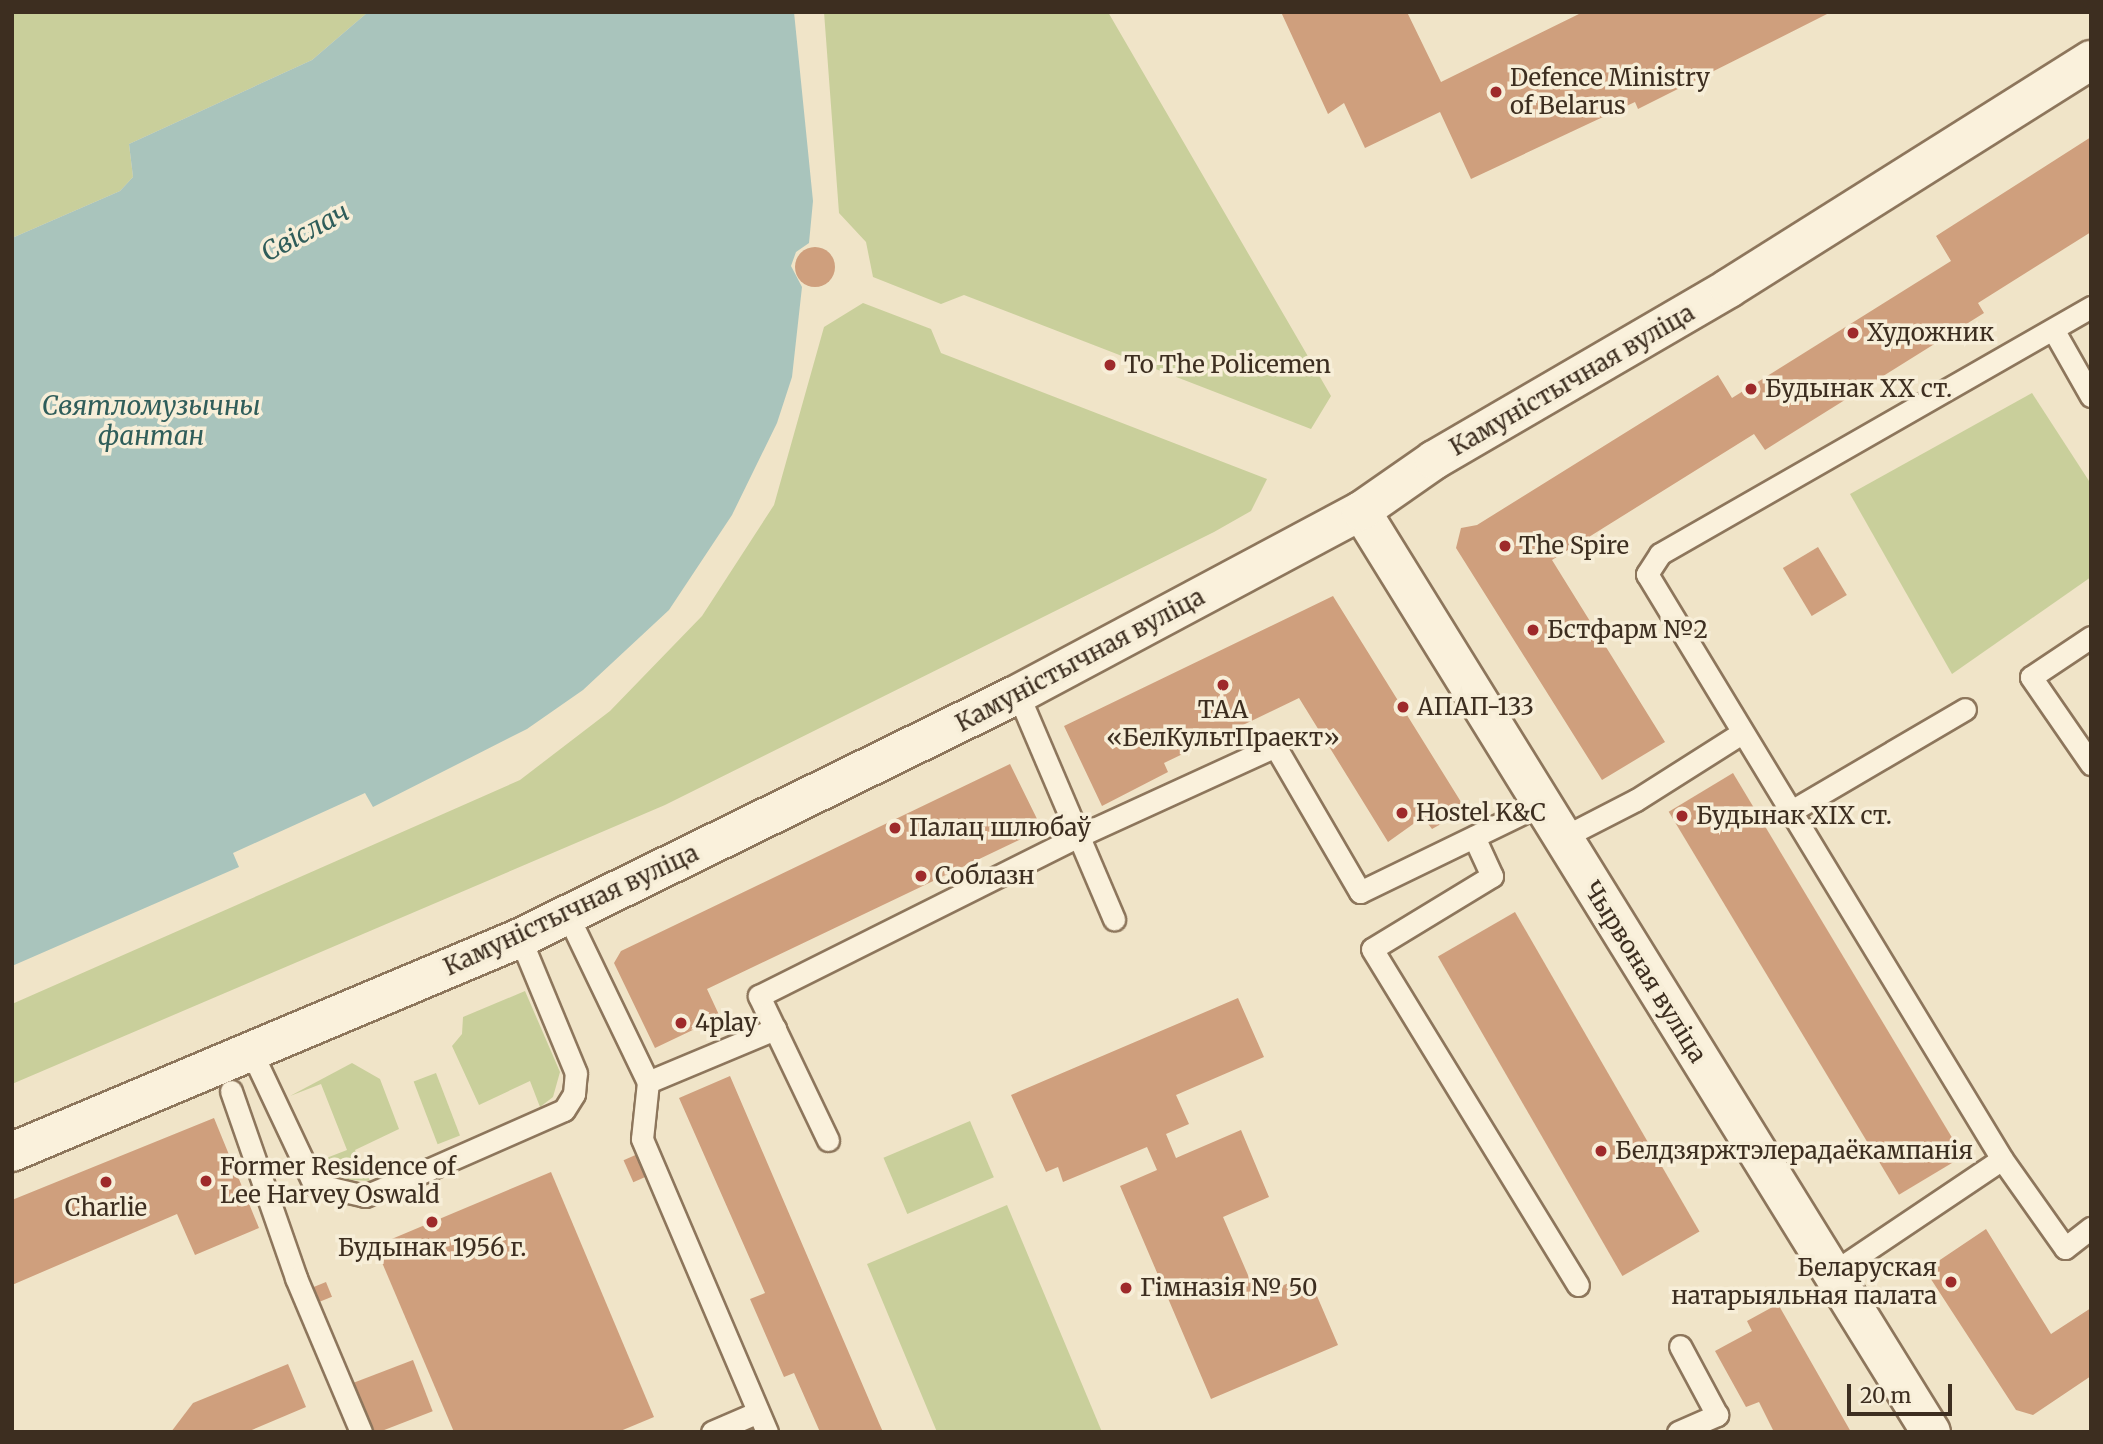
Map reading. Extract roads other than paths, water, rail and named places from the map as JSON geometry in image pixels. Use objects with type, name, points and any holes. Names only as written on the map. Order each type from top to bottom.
[{"type":"street","name":"Камуністычная вуліца","points":[[12,1152],[520,938],[1018,694],[1361,511],[1434,460],[1729,288],[2091,60]]},
{"type":"street","name":"Чырвоная вуліца","points":[[1361,511],[1560,839],[1834,1272],[1931,1432]]},
{"type":"lane","points":[[2091,307],[2054,331],[1660,554],[1647,574],[1657,597],[1740,734],[2002,1159],[2065,1248],[2091,1228]]},
{"type":"lane","points":[[2054,331],[2091,396]]},
{"type":"lane","points":[[2091,637],[2031,677],[2091,764]]},
{"type":"lane","points":[[1018,694],[1081,835],[1114,919]]},
{"type":"lane","points":[[1788,813],[1965,709]]},
{"type":"lane","points":[[1560,839],[1659,787],[1740,734]]},
{"type":"lane","points":[[828,1140],[760,996],[1081,835],[1275,746],[1360,892],[1541,804]]},
{"type":"lane","points":[[1474,837],[1492,876],[1372,948],[1578,1285]]},
{"type":"lane","points":[[568,916],[648,1082],[642,1139],[767,1432]]},
{"type":"lane","points":[[251,1051],[314,1184],[365,1196],[419,1174],[564,1110],[574,1094],[576,1073],[520,938]]},
{"type":"lane","points":[[648,1082],[775,1028]]},
{"type":"lane","points":[[231,1091],[296,1278],[361,1432]]},
{"type":"lane","points":[[1834,1272],[2002,1159]]},
{"type":"lane","points":[[1678,1432],[1717,1415],[1680,1346]]},
{"type":"lane","points":[[712,1432],[758,1412]]},
{"type":"water","points":[[368,12],[794,12],[813,201],[809,243],[796,252],[791,266],[802,287],[792,377],[777,423],[732,515],[669,610],[583,690],[527,729],[373,807],[365,793],[233,853],[239,867],[12,966],[12,238],[120,191],[133,177],[129,144],[312,60]]},
{"type":"place","name":"Defence Ministry of Belarus","points":[[1496,92]]},
{"type":"place","name":"Художник","points":[[1853,333]]},
{"type":"place","name":"To The Policemen","points":[[1110,365]]},
{"type":"place","name":"Будынак XX ст.","points":[[1751,389]]},
{"type":"place","name":"The Spire","points":[[1505,546]]},
{"type":"place","name":"Бстфарм №2","points":[[1533,630]]},
{"type":"place","name":"ТАА «БелКультПраект»","points":[[1223,685]]},
{"type":"place","name":"АПАП-133","points":[[1403,707]]},
{"type":"place","name":"Hostel K&C","points":[[1402,813]]},
{"type":"place","name":"Будынак XIX ст.","points":[[1682,816]]},
{"type":"place","name":"Палац шлюбаў","points":[[895,828]]},
{"type":"place","name":"Соблазн","points":[[921,876]]},
{"type":"place","name":"4play","points":[[681,1023]]},
{"type":"place","name":"Белдзяржтэлерадаёкампанія","points":[[1601,1151]]},
{"type":"place","name":"Former Residence of Lee Harvey Oswald","points":[[206,1181]]},
{"type":"place","name":"Charlie","points":[[106,1182]]},
{"type":"place","name":"Будынак 1956 г.","points":[[432,1222]]},
{"type":"place","name":"Беларуская натарыяльная палата","points":[[1951,1282]]},
{"type":"place","name":"Гімназія № 50","points":[[1126,1288]]},
{"type":"water label","name":"Свіслач","points":[[305,232]]},
{"type":"water label","name":"Святломузычны фантан","points":[[151,421]]}]
